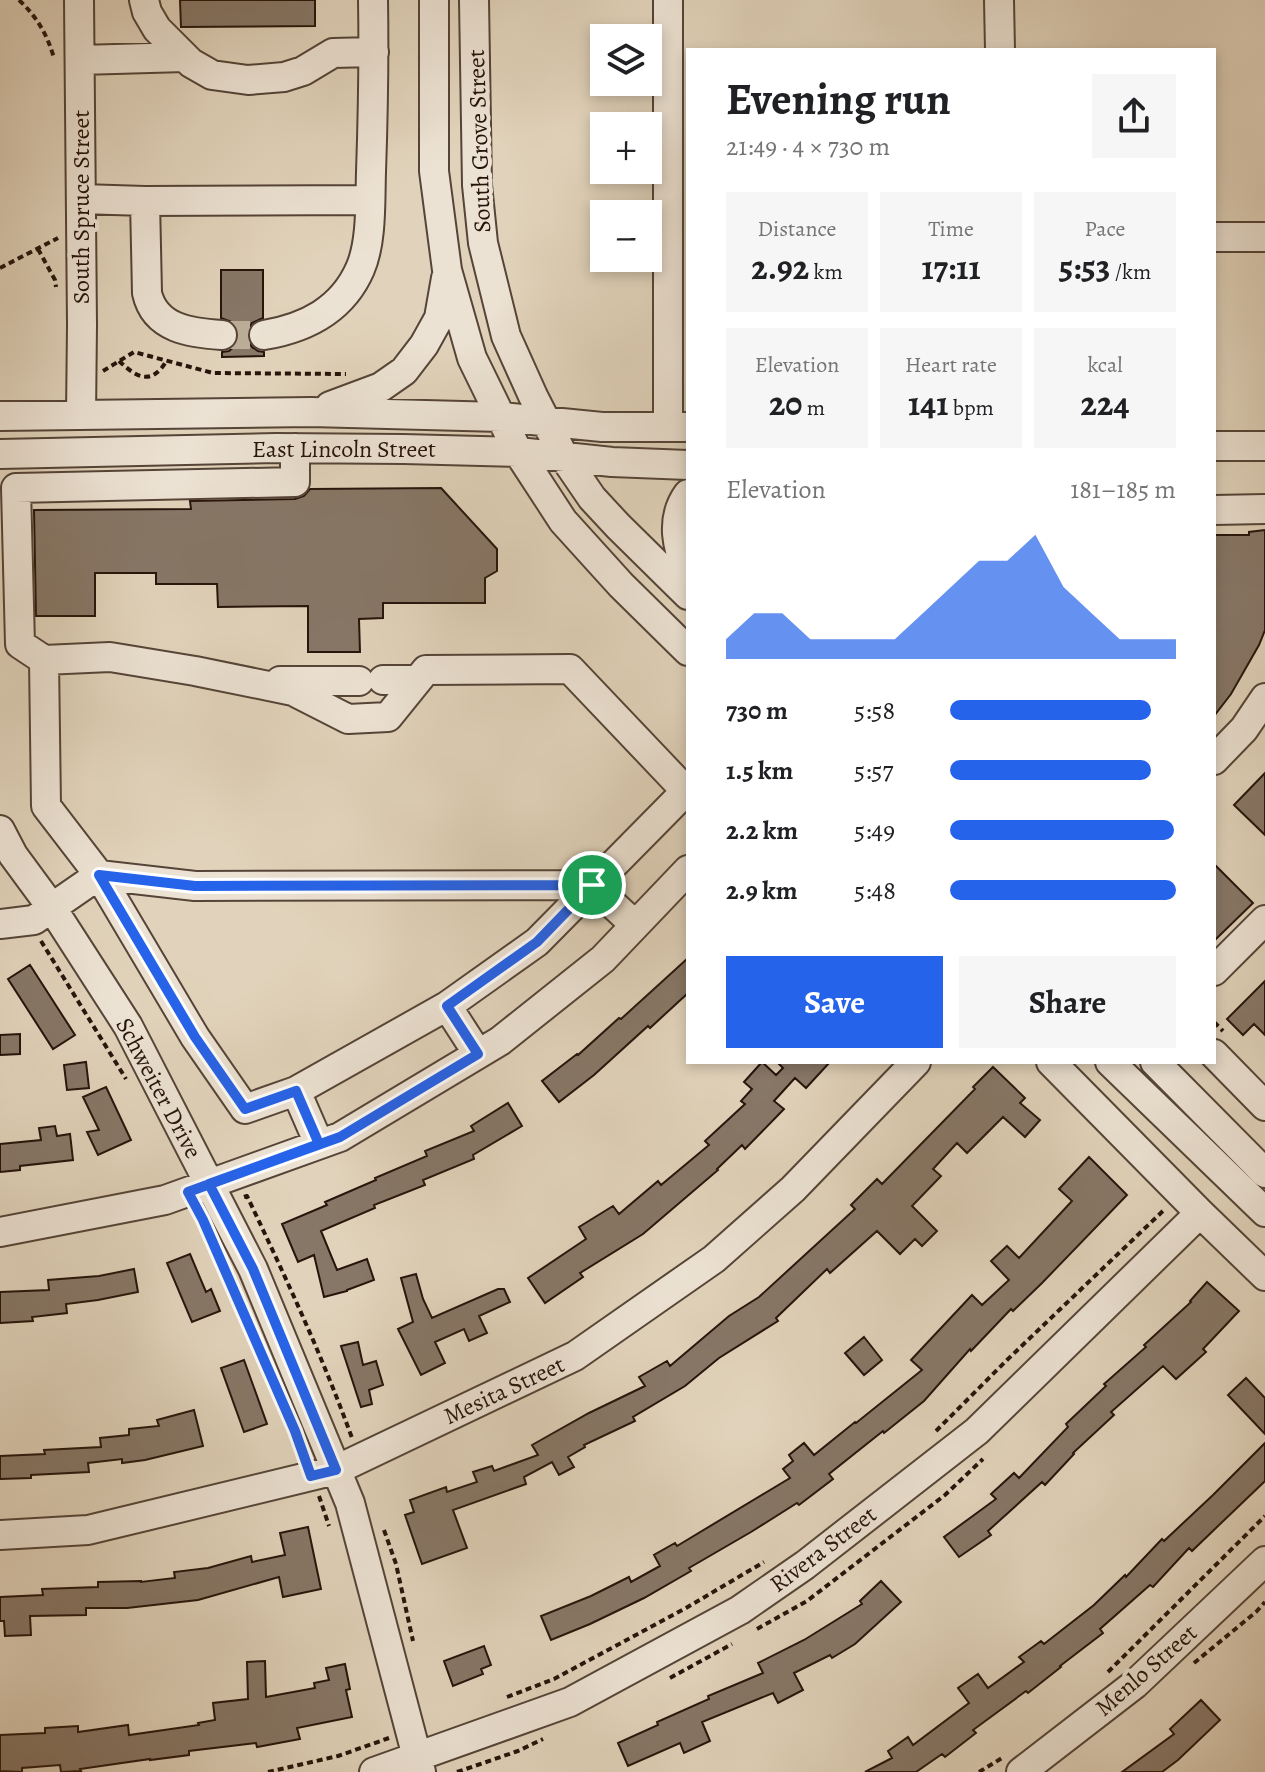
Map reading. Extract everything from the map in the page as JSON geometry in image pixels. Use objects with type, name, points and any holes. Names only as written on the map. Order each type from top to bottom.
[{"type":"street","points":[[144,0],[157,29],[191,63],[212,75],[248,80],[284,77],[303,71],[333,53],[374,52]]},
{"type":"street","points":[[264,335],[304,325],[321,315],[346,293],[360,271],[366,253],[370,200],[373,0]]},
{"type":"street","name":"South Grove Street","points":[[434,0],[434,171],[447,270],[472,358],[518,452],[563,521],[621,585],[686,649]]},
{"type":"street","name":"South Grove Street","points":[[474,0],[477,185],[483,243],[506,336],[564,457],[592,498],[686,593]]},
{"type":"street","points":[[668,0],[678,305],[678,427]]},
{"type":"street","points":[[999,0],[1000,48]]},
{"type":"street","name":"South Spruce Street","points":[[73,6],[68,63],[81,199],[81,415]]},
{"type":"street","points":[[68,63],[185,57]]},
{"type":"street","points":[[81,199],[370,200]]},
{"type":"street","points":[[145,201],[149,302],[174,328],[222,335]]},
{"type":"street","points":[[1216,237],[1265,237]]},
{"type":"street","points":[[311,412],[381,387],[404,371],[439,318],[447,270]]},
{"type":"street","name":"East Lincoln Street","points":[[0,416],[311,412],[501,417],[602,427],[678,427]]},
{"type":"street","points":[[1216,446],[1265,446]]},
{"type":"street","points":[[44,660],[46,806],[99,875],[195,1037],[245,1109],[296,1091],[447,1006],[537,942],[686,791],[570,669],[426,670],[388,717],[348,719],[293,691],[110,657],[44,660],[20,644],[16,488],[295,482],[295,448]]},
{"type":"street","name":"East Lincoln Street","points":[[0,454],[295,448],[518,452],[612,462],[686,465]]},
{"type":"street","points":[[686,497],[676,521],[678,550],[686,571]]},
{"type":"street","points":[[1216,510],[1265,509]]},
{"type":"street","points":[[247,681],[417,680]]},
{"type":"street","points":[[1216,758],[1244,729],[1265,698]]},
{"type":"street","name":"Schweiter Drive","points":[[0,830],[13,855],[52,908],[128,1026],[253,1269],[324,1473],[350,1503],[416,1753]]},
{"type":"street","points":[[0,1232],[165,1200],[340,1137],[500,1041],[603,959],[686,872]]},
{"type":"street","points":[[0,924],[34,920],[99,875],[195,886],[592,885],[635,925]]},
{"type":"street","points":[[1216,969],[1265,920]]},
{"type":"street","points":[[447,1006],[478,1054]]},
{"type":"street","points":[[1216,1056],[1265,1106]]},
{"type":"street","name":"Mesita Street","points":[[0,1535],[88,1530],[324,1473],[575,1356],[714,1259],[793,1189],[914,1064]]},
{"type":"street","points":[[1053,1064],[1192,1221],[1265,1276]]},
{"type":"street","points":[[1112,1064],[1265,1212]]},
{"type":"street","points":[[1157,1064],[1265,1173]]},
{"type":"street","points":[[296,1091],[319,1144]]},
{"type":"street","name":"Rivera Street","points":[[374,1772],[416,1753],[570,1702],[740,1610],[805,1565],[977,1431],[1192,1221]]},
{"type":"street","name":"Menlo Street","points":[[1013,1764],[1135,1684],[1265,1561]]},
{"type":"path","points":[[19,0],[68,63]]},
{"type":"path","points":[[0,268],[58,239]]},
{"type":"path","points":[[38,249],[55,280],[56,296]]},
{"type":"path","points":[[95,377],[134,352],[213,373],[351,374]]},
{"type":"path","points":[[119,361],[135,376],[142,377],[161,372],[167,360]]},
{"type":"path","points":[[41,941],[133,1089]]},
{"type":"path","points":[[932,1435],[1165,1208],[1192,1221]]},
{"type":"path","points":[[221,1263],[240,1305]]},
{"type":"path","points":[[324,1473],[330,1527]]},
{"type":"path","points":[[1100,1680],[1265,1516]]},
{"type":"path","points":[[496,1701],[554,1679],[686,1608],[765,1561]]},
{"type":"path","points":[[268,1772],[338,1756],[416,1753]]},
{"type":"path","points":[[979,1772],[1013,1764]]},
{"type":"building","points":[[180,0],[315,0],[315,26],[181,27]]},
{"type":"building","points":[[221,270],[263,270],[263,318],[252,323],[247,338],[252,347],[264,352],[264,356],[222,357],[222,352],[236,345],[239,336],[238,328],[232,322],[221,318]]},
{"type":"building","points":[[441,488],[497,549],[497,571],[485,578],[485,603],[383,603],[383,618],[359,619],[360,652],[308,652],[308,606],[218,607],[217,584],[156,584],[156,573],[95,573],[95,616],[36,616],[34,510],[191,509],[190,501],[295,499],[304,496],[310,489]]},
{"type":"building","points":[[1265,530],[1265,630],[1231,694],[1216,713],[1216,535],[1249,535],[1249,532]]},
{"type":"building","points":[[1265,773],[1265,835],[1234,805]]},
{"type":"building","points":[[1216,866],[1253,903],[1216,939]]},
{"type":"building","points":[[686,960],[686,995],[559,1102],[542,1081],[621,1019]]},
{"type":"building","points":[[30,965],[75,1035],[53,1049],[8,979]]},
{"type":"building","points":[[1265,981],[1265,1035],[1254,1024],[1243,1035],[1227,1019]]},
{"type":"building","points":[[20,1034],[20,1054],[0,1055],[0,1035]]},
{"type":"building","points":[[86,1062],[89,1088],[67,1090],[64,1065]]},
{"type":"building","points":[[760,1064],[776,1075],[783,1068],[779,1064],[828,1064],[806,1088],[795,1078],[774,1101],[784,1109],[745,1149],[742,1145],[718,1170],[643,1234],[580,1273],[583,1277],[545,1303],[528,1278],[586,1239],[579,1227],[613,1206],[619,1214],[658,1181],[661,1185],[709,1145],[705,1141],[745,1104],[741,1101],[752,1089],[744,1082]]},
{"type":"building","points":[[993,1067],[1025,1098],[1020,1103],[1040,1120],[1025,1137],[1003,1117],[967,1153],[957,1143],[933,1169],[941,1176],[912,1206],[937,1231],[922,1246],[915,1239],[900,1254],[877,1231],[830,1273],[827,1269],[776,1318],[778,1321],[719,1358],[685,1386],[633,1417],[635,1421],[584,1445],[568,1457],[574,1467],[559,1475],[552,1462],[524,1477],[526,1484],[453,1510],[467,1548],[422,1564],[405,1515],[414,1512],[410,1500],[446,1487],[447,1492],[477,1482],[473,1472],[492,1466],[494,1471],[538,1455],[532,1445],[645,1386],[639,1377],[667,1361],[670,1366],[729,1316],[759,1297],[855,1209],[851,1205],[877,1179],[882,1184]]},
{"type":"building","points":[[106,1087],[131,1140],[98,1155],[87,1132],[99,1130],[83,1097]]},
{"type":"building","points":[[508,1103],[522,1126],[473,1155],[474,1159],[423,1180],[425,1185],[321,1231],[337,1270],[367,1259],[374,1280],[324,1297],[314,1255],[298,1262],[282,1224],[427,1156],[425,1151],[474,1131],[471,1126]]},
{"type":"building","points":[[55,1126],[57,1136],[70,1134],[73,1160],[20,1166],[20,1170],[0,1172],[0,1144],[41,1140],[39,1128]]},
{"type":"building","points":[[1089,1157],[1127,1195],[1042,1283],[970,1349],[924,1401],[829,1474],[833,1479],[799,1505],[797,1503],[644,1598],[551,1640],[541,1616],[629,1577],[631,1582],[660,1566],[654,1555],[675,1543],[677,1546],[790,1478],[783,1469],[793,1461],[789,1455],[804,1443],[814,1455],[922,1370],[911,1360],[972,1295],[982,1305],[1009,1280],[991,1261],[1007,1246],[1019,1258],[1072,1201],[1059,1189]]},
{"type":"building","points":[[190,1254],[206,1292],[211,1289],[220,1311],[192,1322],[167,1263]]},
{"type":"building","points":[[134,1269],[138,1292],[66,1304],[67,1313],[32,1317],[33,1321],[0,1323],[0,1292],[49,1290],[48,1280],[99,1276]]},
{"type":"building","points":[[416,1274],[432,1318],[498,1289],[504,1289],[510,1302],[479,1316],[487,1333],[469,1341],[464,1329],[435,1342],[445,1363],[421,1375],[398,1329],[413,1322],[401,1278]]},
{"type":"building","points":[[1207,1282],[1239,1311],[1203,1349],[1206,1352],[1176,1379],[1163,1366],[1111,1412],[1114,1415],[1073,1453],[1045,1485],[1042,1482],[988,1531],[991,1535],[959,1557],[944,1537],[996,1499],[991,1494],[1014,1473],[1019,1478],[1068,1427],[1066,1424],[1106,1386],[1104,1384],[1146,1347],[1144,1345],[1191,1302]]},
{"type":"building","points":[[864,1337],[882,1360],[864,1375],[845,1353]]},
{"type":"building","points":[[358,1342],[363,1365],[376,1361],[383,1385],[369,1390],[372,1404],[361,1407],[341,1346]]},
{"type":"building","points":[[244,1360],[267,1424],[244,1432],[221,1368]]},
{"type":"building","points":[[1246,1378],[1265,1398],[1265,1434],[1228,1395]]},
{"type":"building","points":[[194,1410],[203,1446],[145,1460],[88,1463],[89,1472],[0,1479],[0,1456],[101,1447],[100,1438],[129,1435],[129,1429],[159,1426],[157,1420]]},
{"type":"building","points":[[1265,1443],[1265,1481],[1192,1551],[1189,1548],[1153,1587],[1150,1585],[1100,1629],[1103,1633],[1028,1693],[1026,1691],[973,1730],[976,1733],[945,1757],[942,1754],[916,1772],[865,1772],[892,1758],[888,1751],[908,1737],[913,1745],[969,1703],[958,1688],[978,1674],[988,1688],[1024,1662],[1019,1657],[1041,1641],[1044,1644],[1094,1605]]},
{"type":"building","points":[[308,1527],[321,1589],[283,1597],[279,1577],[198,1600],[127,1608],[86,1608],[86,1615],[30,1616],[31,1635],[5,1636],[4,1621],[0,1621],[0,1597],[43,1595],[42,1589],[98,1587],[98,1582],[175,1578],[174,1572],[208,1568],[251,1556],[252,1562],[285,1555],[280,1533]]},
{"type":"building","points":[[881,1581],[901,1602],[855,1644],[832,1658],[830,1655],[794,1673],[803,1690],[778,1703],[773,1693],[702,1722],[710,1741],[684,1753],[680,1743],[628,1766],[618,1743],[709,1699],[708,1696],[763,1673],[758,1663],[804,1640],[862,1604],[860,1601]]},
{"type":"building","points":[[484,1646],[491,1665],[481,1669],[483,1674],[453,1686],[444,1661]]},
{"type":"building","points":[[265,1661],[266,1697],[315,1688],[314,1683],[329,1680],[326,1668],[345,1664],[350,1689],[346,1690],[352,1717],[297,1728],[300,1739],[257,1747],[256,1743],[189,1751],[189,1755],[81,1771],[61,1772],[60,1765],[22,1768],[22,1772],[0,1771],[0,1735],[45,1733],[45,1728],[78,1726],[78,1732],[128,1725],[129,1735],[215,1720],[213,1703],[248,1699],[247,1662]]},
{"type":"building","points":[[1201,1700],[1220,1720],[1178,1760],[1162,1772],[1122,1772],[1174,1734],[1170,1729]]},
{"type":"tunnel","points":[[222,335],[264,335]]},
{"type":"route","points":[[592,885],[195,886],[99,875],[195,1037],[245,1109],[296,1091],[319,1144],[209,1184],[188,1192],[295,1431],[311,1476],[336,1470],[253,1269],[209,1184],[340,1137],[478,1054],[447,1006],[537,942],[592,885]]}]
